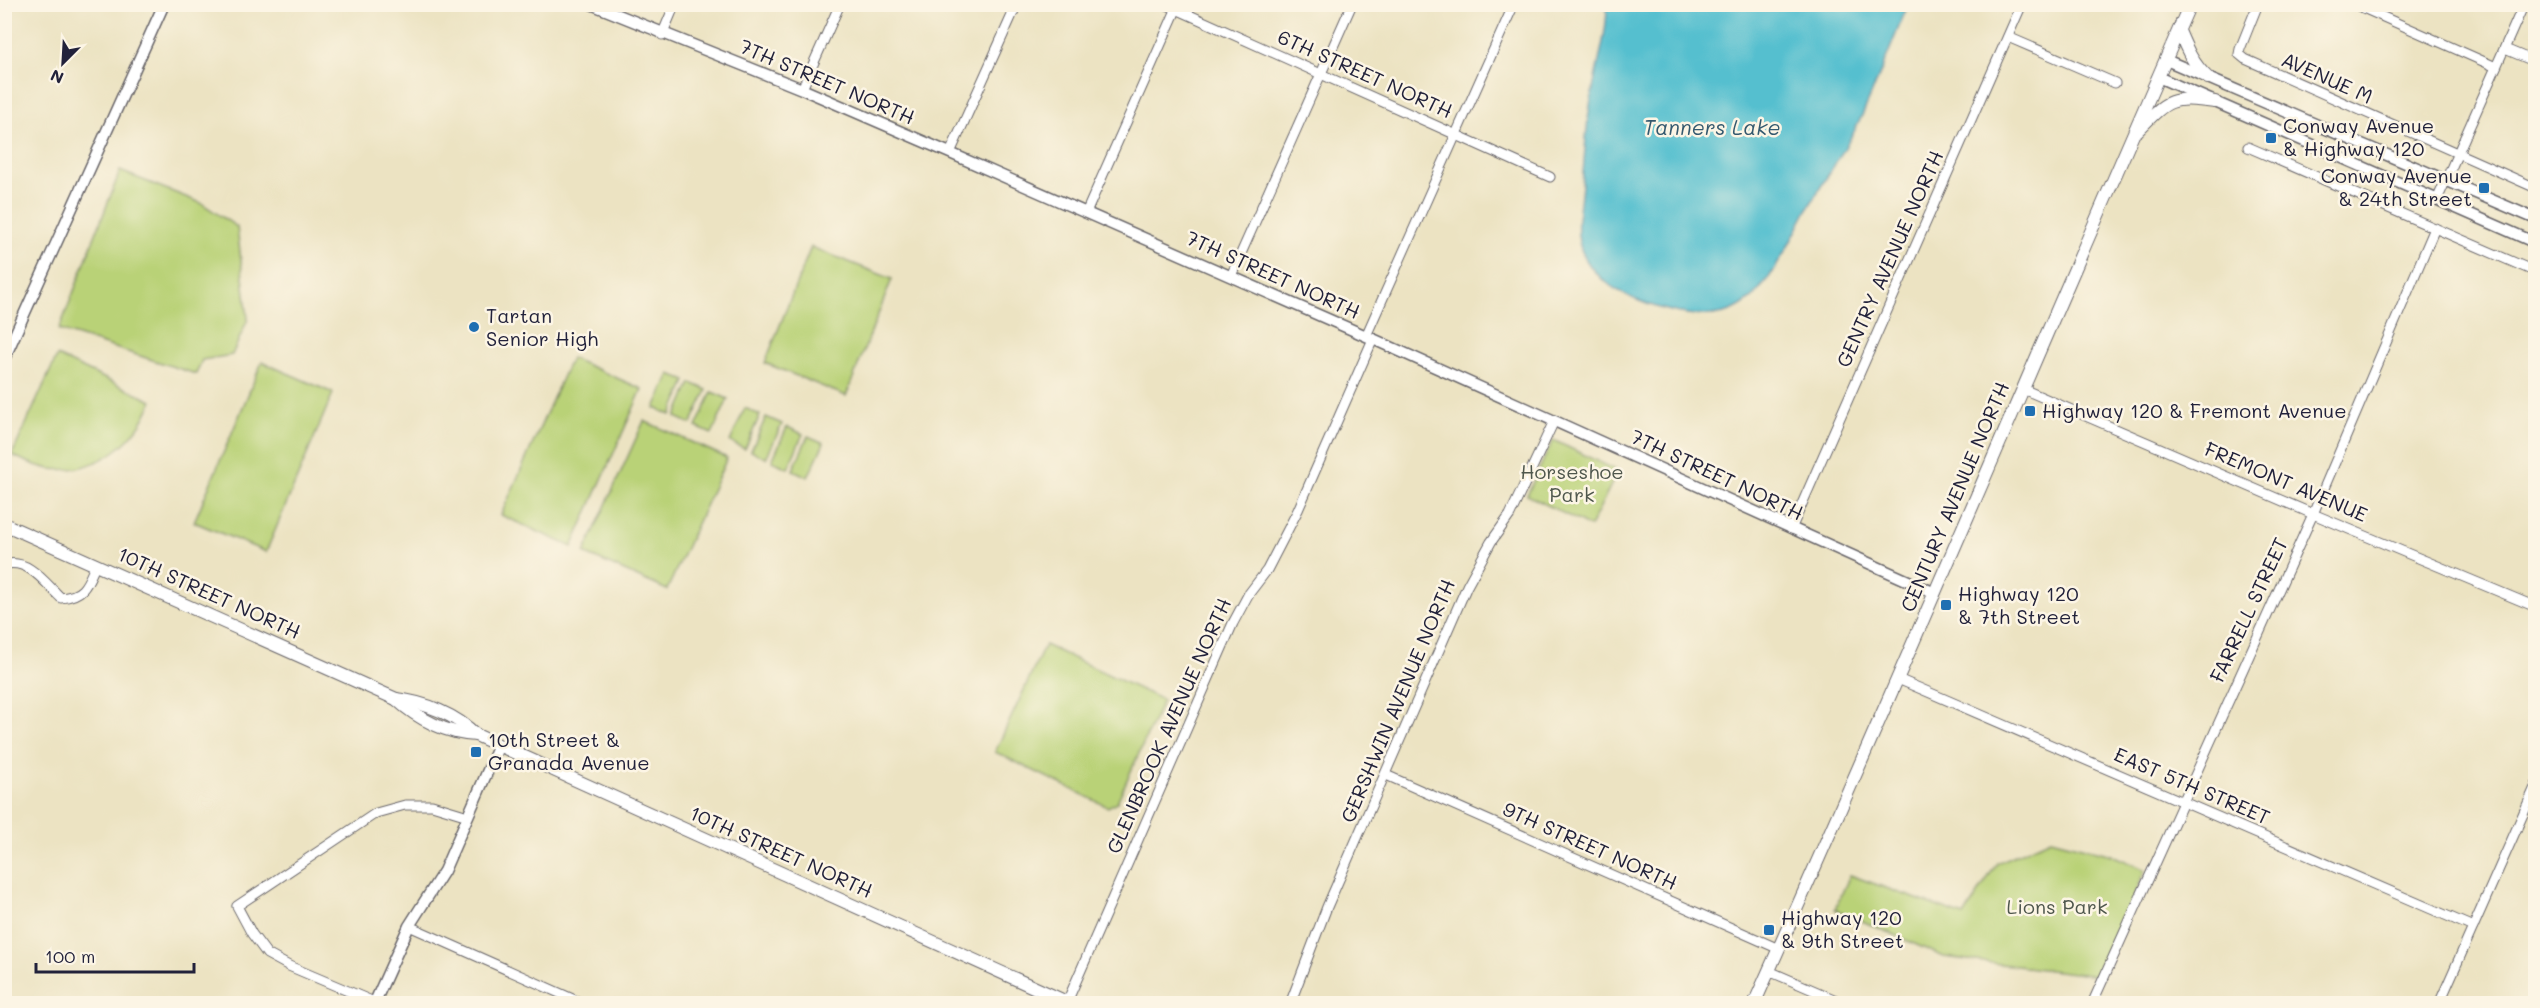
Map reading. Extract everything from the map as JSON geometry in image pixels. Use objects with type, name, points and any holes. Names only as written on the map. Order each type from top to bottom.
[{"type":"main road","name":"CENTURY AVENUE NORTH","points":[[1754,1004],[1898,679],[2190,4]]},
{"type":"main road","points":[[2179,31],[2196,67],[2208,78]]},
{"type":"main road","points":[[2132,136],[2169,102],[2186,99],[2215,102]]},
{"type":"main road","name":"10TH STREET NORTH","points":[[4,524],[396,699],[411,713],[444,728],[459,734],[476,735],[1069,1003]]},
{"type":"street","points":[[4,359],[164,4]]},
{"type":"street","name":"7TH STREET NORTH","points":[[591,4],[802,89],[1231,276],[1935,593]]},
{"type":"street","points":[[662,34],[675,4]]},
{"type":"street","points":[[802,89],[840,4]]},
{"type":"street","points":[[950,153],[1017,4]]},
{"type":"street","name":"6TH STREET NORTH","points":[[1165,4],[1550,177]]},
{"type":"street","points":[[1231,276],[1352,4]]},
{"type":"street","name":"GLENBROOK AVENUE NORTH","points":[[1069,1003],[1233,623],[1248,595],[1267,570],[1298,510],[1514,4]]},
{"type":"street","name":"GENTRY AVENUE NORTH","points":[[1791,529],[2022,4]]},
{"type":"street","name":"AVENUE M","points":[[2258,4],[2239,54],[2252,64],[2535,188]]},
{"type":"street","points":[[2354,4],[2496,67]]},
{"type":"street","points":[[2436,200],[2524,4]]},
{"type":"street","points":[[1086,213],[1176,10]]},
{"type":"street","points":[[2008,37],[2115,83]]},
{"type":"street","points":[[2505,49],[2535,62]]},
{"type":"street","points":[[2166,60],[2535,219]]},
{"type":"street","points":[[2158,77],[2535,243]]},
{"type":"street","points":[[2248,147],[2535,272]]},
{"type":"street","name":"FARRELL STREET","points":[[2092,1004],[2181,801],[2313,514],[2435,228]]},
{"type":"street","name":"FREMONT AVENUE","points":[[2023,389],[2535,607]]},
{"type":"street","name":"GERSHWIN AVENUE NORTH","points":[[1290,1004],[1327,907],[1467,586],[1491,542],[1510,515],[1554,421]]},
{"type":"street","points":[[4,565],[19,563],[28,567],[61,598],[75,597],[85,588],[96,564]]},
{"type":"street","name":"EAST 5TH STREET","points":[[1898,679],[2473,927]]},
{"type":"street","points":[[468,816],[432,805],[405,804],[376,813],[237,906],[252,934],[267,954],[374,1003],[409,926],[444,870],[468,816],[498,745]]},
{"type":"street","name":"9TH STREET NORTH","points":[[1386,775],[1779,949]]},
{"type":"street","points":[[2439,1004],[2535,784]]},
{"type":"street","points":[[409,926],[584,1004]]},
{"type":"street","points":[[1769,971],[1845,1004]]},
{"type":"green space","points":[[120,171],[201,203],[237,227],[248,319],[232,355],[202,360],[196,374],[59,330]]},
{"type":"green space","points":[[811,247],[892,279],[846,396],[765,363]]},
{"type":"green space","points":[[57,356],[152,401],[145,416],[126,442],[99,460],[68,469],[41,467],[12,455]]},
{"type":"green space","points":[[571,358],[642,389],[572,547],[501,515]]},
{"type":"green space","points":[[262,362],[333,393],[266,552],[194,522]]},
{"type":"green space","points":[[670,374],[686,381],[671,415],[655,408]]},
{"type":"green space","points":[[691,383],[707,390],[691,424],[676,417]]},
{"type":"green space","points":[[712,392],[728,399],[712,434],[696,427]]},
{"type":"green space","points":[[745,408],[760,415],[745,449],[730,442]]},
{"type":"green space","points":[[766,417],[782,424],[766,458],[751,451]]},
{"type":"green space","points":[[644,421],[727,458],[667,590],[584,553]]},
{"type":"green space","points":[[787,427],[803,434],[788,468],[772,461]]},
{"type":"green space","points":[[808,436],[824,443],[808,477],[793,470]]},
{"type":"green space","name":"Horseshoe Park","points":[[1553,440],[1618,471],[1590,527],[1527,495]]},
{"type":"green space","points":[[1045,645],[1163,700],[1117,802],[1108,807],[995,752]]},
{"type":"green space","name":"Lions Park","points":[[2051,839],[2112,855],[2146,870],[2098,976],[1944,957],[1835,909],[1850,875],[1964,916],[1997,863]]},
{"type":"water","name":"Tanners Lake","points":[[1607,5],[1908,5],[1871,96],[1851,137],[1767,280],[1747,302],[1735,309],[1714,315],[1691,315],[1636,300],[1605,281],[1588,264],[1583,253],[1578,228],[1588,116],[1604,38]]},
{"type":"place","name":"Conway Avenue & Highway 120","points":[[2271,138]]},
{"type":"place","name":"Conway Avenue & 24th Street","points":[[2484,188]]},
{"type":"place","name":"Tartan Senior High","points":[[474,327]]},
{"type":"place","name":"Highway 120 & Fremont Avenue","points":[[2030,411]]},
{"type":"place","name":"Highway 120 & 7th Street","points":[[1946,605]]},
{"type":"place","name":"10th Street & Granada Avenue","points":[[476,752]]},
{"type":"place","name":"Highway 120 & 9th Street","points":[[1769,930]]}]
